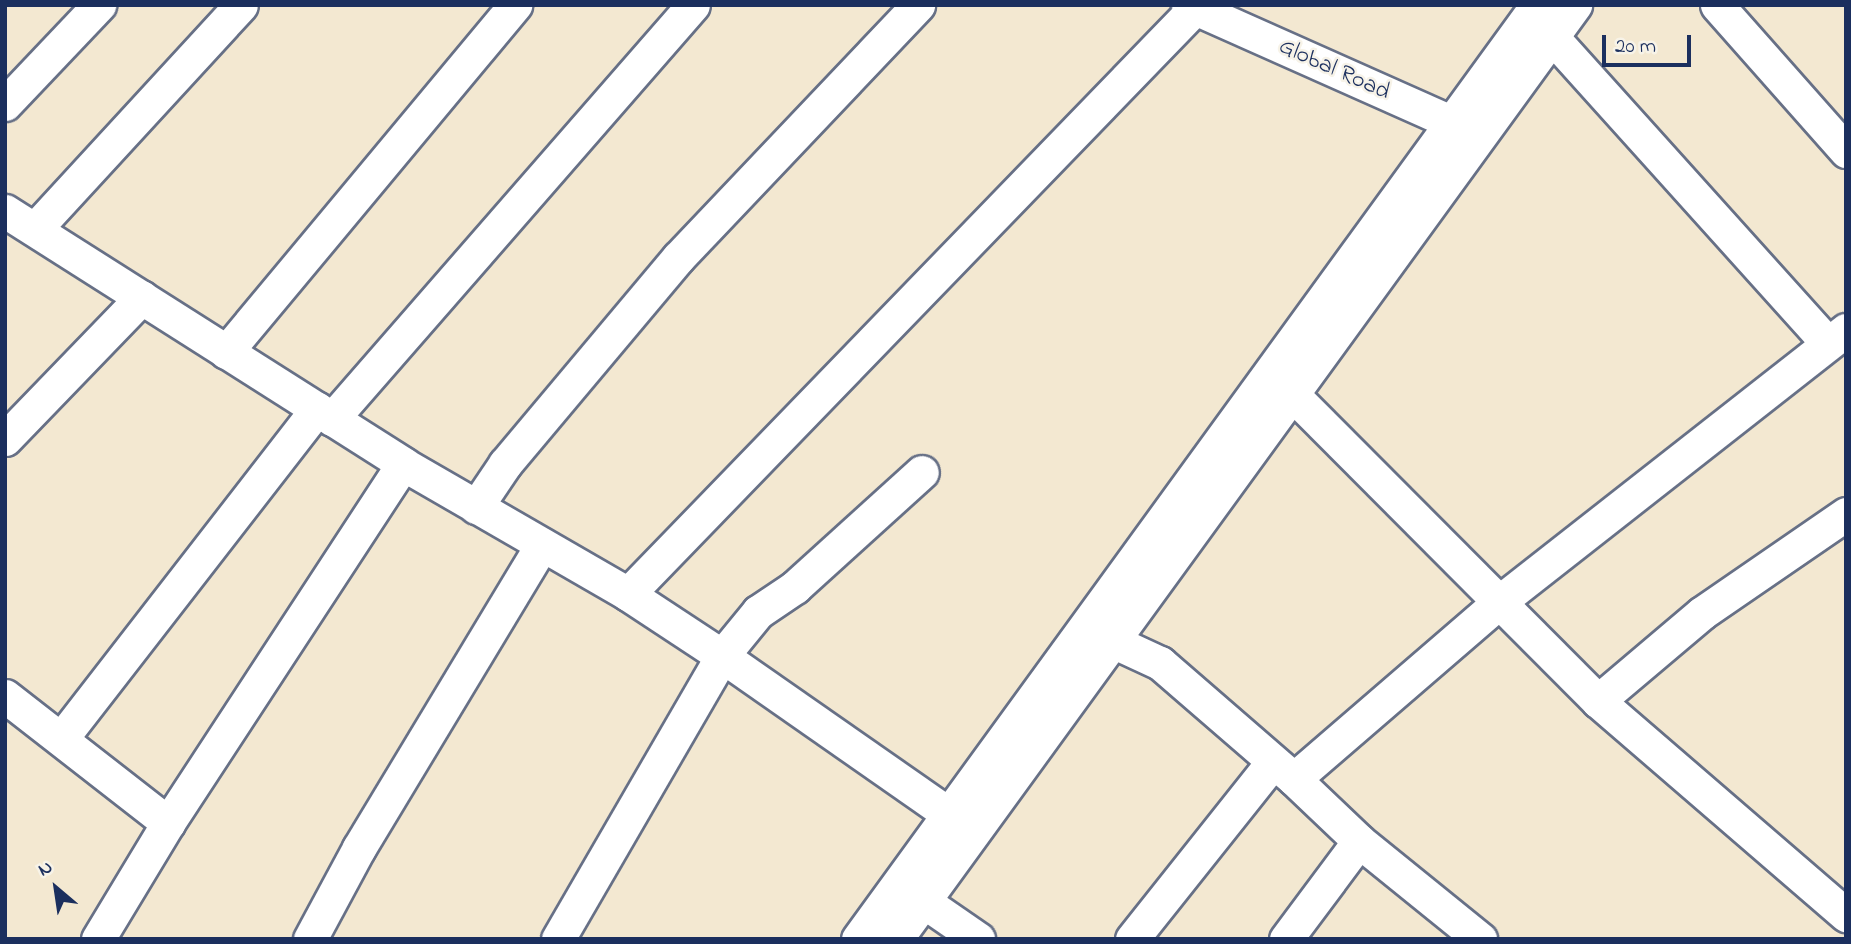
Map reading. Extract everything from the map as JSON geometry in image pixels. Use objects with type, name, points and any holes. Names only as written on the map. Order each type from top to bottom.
[{"type":"street","points":[[5,104],[99,5]]},
{"type":"street","points":[[35,229],[241,5]]},
{"type":"street","points":[[226,352],[515,5]]},
{"type":"street","points":[[61,739],[324,414],[693,5]]},
{"type":"street","points":[[476,507],[505,464],[678,258],[918,5]]},
{"type":"street","points":[[1098,634],[1292,394],[1466,129],[1537,5]]},
{"type":"street","points":[[858,939],[961,823],[1466,129],[1552,37],[1575,5]]},
{"type":"street","points":[[1717,5],[1846,152]]},
{"type":"street","points":[[628,594],[1192,7]]},
{"type":"street","name":"Global Road","points":[[1192,7],[1466,129]]},
{"type":"street","points":[[1132,939],[1284,770],[1837,337],[1552,37]]},
{"type":"street","points":[[5,211],[402,464],[628,594],[722,656],[961,823]]},
{"type":"street","points":[[5,439],[142,298]]},
{"type":"street","points":[[1292,394],[1598,701],[1846,915]]},
{"type":"street","points":[[98,939],[168,823],[402,464]]},
{"type":"street","points":[[558,939],[722,656],[758,612],[795,587],[922,472]]},
{"type":"street","points":[[1598,701],[1702,613],[1846,514]]},
{"type":"street","points":[[310,939],[359,848],[542,545]]},
{"type":"street","points":[[1098,634],[1160,663],[1284,770],[1359,841],[1480,939]]},
{"type":"street","points":[[5,696],[168,823]]},
{"type":"street","points":[[896,939],[923,901],[961,823]]},
{"type":"street","points":[[1286,939],[1359,841]]},
{"type":"street","points":[[923,901],[978,939]]}]
